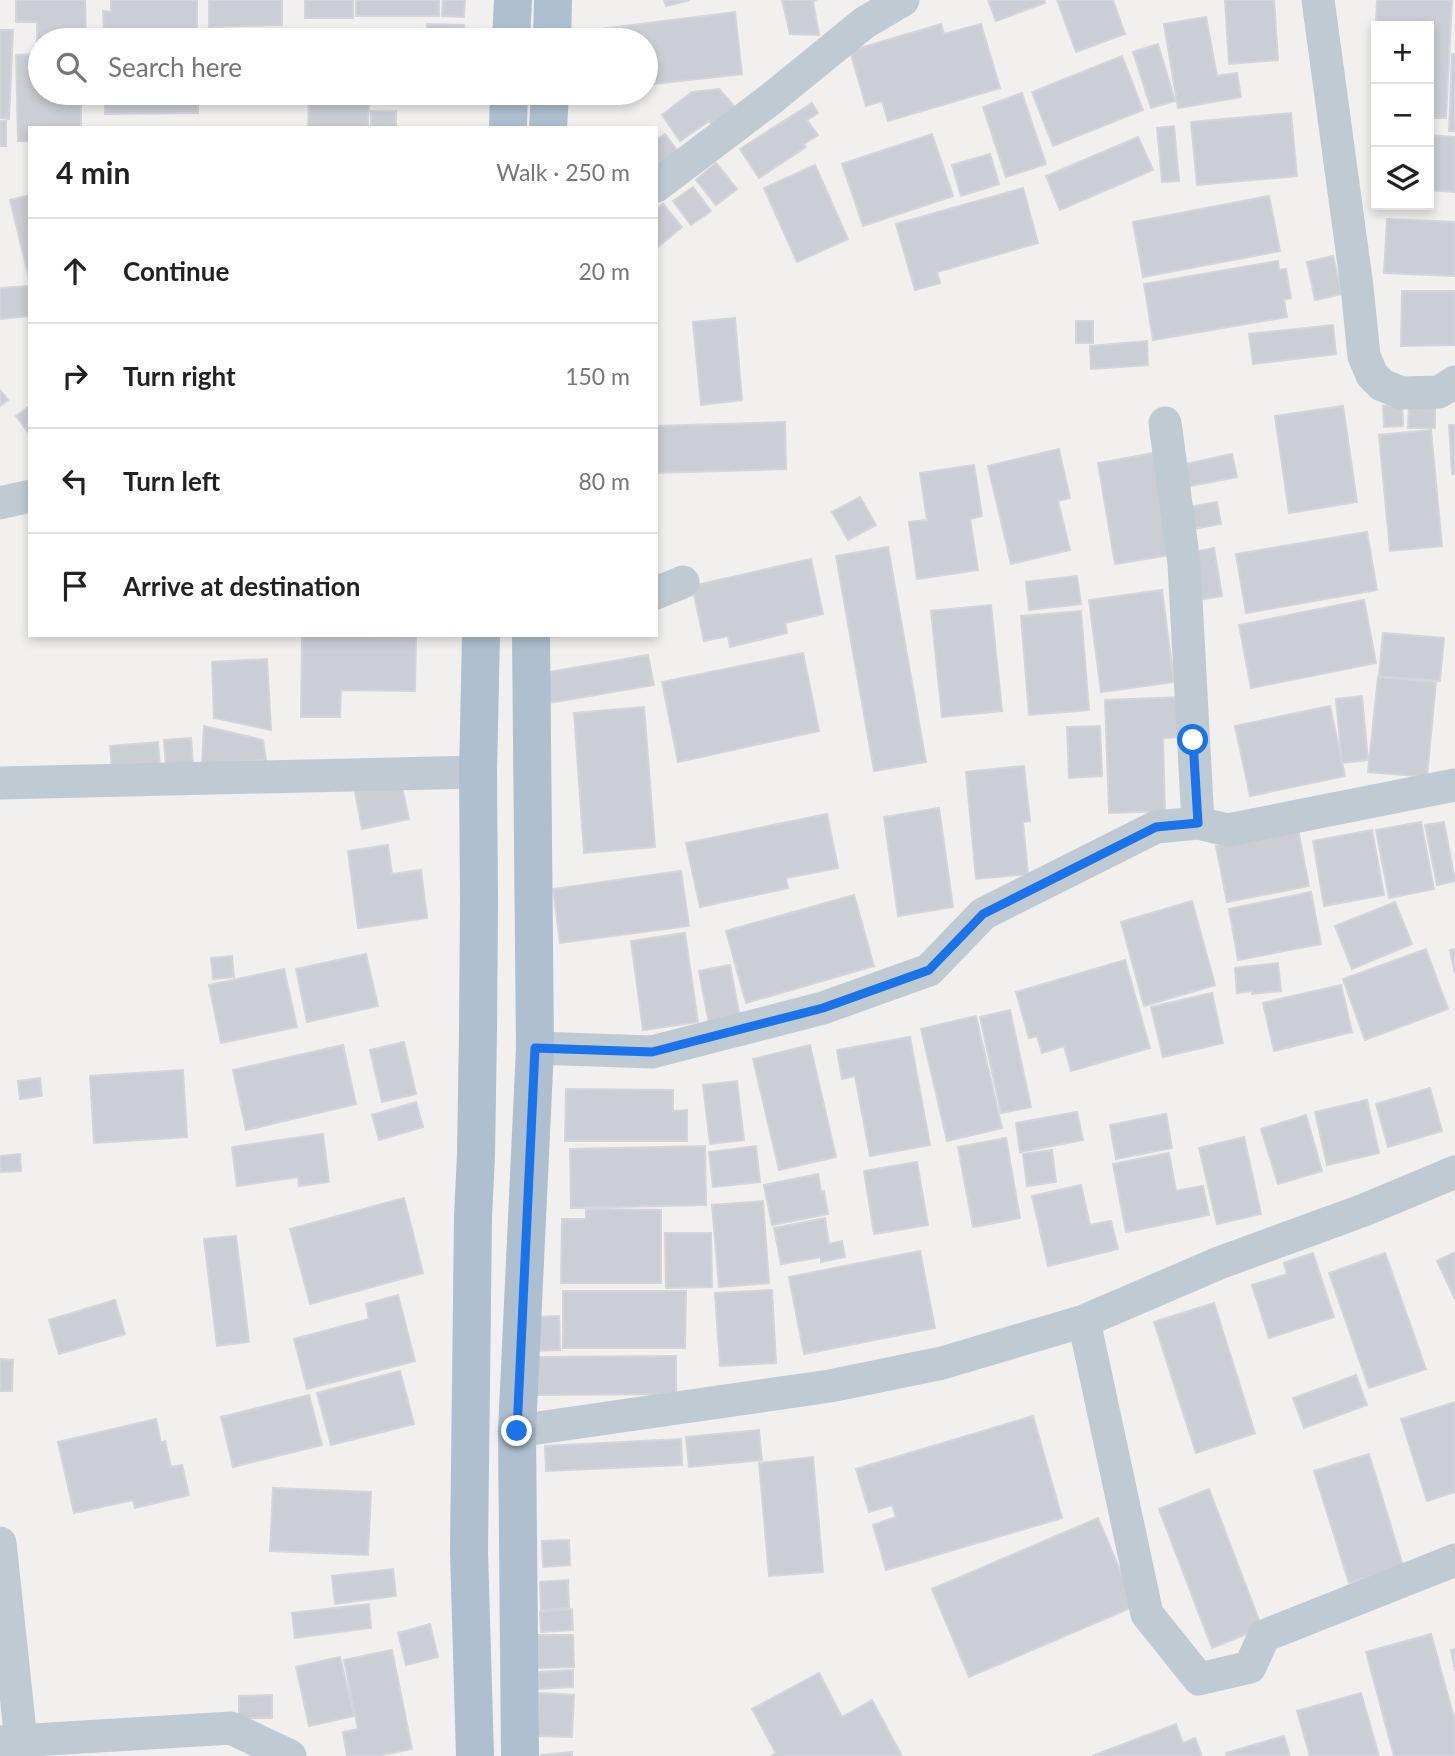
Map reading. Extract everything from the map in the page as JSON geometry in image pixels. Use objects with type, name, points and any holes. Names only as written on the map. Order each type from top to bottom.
[{"type":"main road","points":[[512,28],[513,0]]},
{"type":"main road","points":[[552,28],[553,0]]},
{"type":"main road","points":[[508,126],[509,105]]},
{"type":"main road","points":[[548,126],[549,105]]},
{"type":"main road","points":[[475,1756],[469,1551],[473,1217],[479,1018],[478,772],[481,637]]},
{"type":"main road","points":[[520,1756],[517,1431],[535,1048],[531,637]]},
{"type":"street","points":[[658,184],[771,99],[864,23],[903,0]]},
{"type":"street","points":[[1318,0],[1364,356],[1372,374],[1382,385],[1402,393],[1438,392],[1455,382]]},
{"type":"street","points":[[1165,423],[1184,563],[1198,823]]},
{"type":"street","points":[[0,503],[28,496]]},
{"type":"street","points":[[0,783],[478,772]]},
{"type":"street","points":[[535,1048],[652,1052],[823,1008],[929,970],[983,914],[1156,827],[1198,823],[1228,830],[1455,785]]},
{"type":"street","points":[[517,1431],[830,1386],[942,1363],[1084,1321],[1219,1263],[1364,1210],[1455,1172]]},
{"type":"street","points":[[1084,1321],[1147,1614],[1199,1678],[1250,1667],[1264,1636],[1455,1560]]},
{"type":"street","points":[[0,1543],[11,1742],[231,1728],[290,1756]]},
{"type":"building","points":[[16,0],[85,0],[86,28],[37,28],[37,22],[16,22]]},
{"type":"building","points":[[111,0],[197,0],[197,28],[104,28],[103,11],[111,12]]},
{"type":"building","points":[[209,0],[282,0],[282,25],[209,27]]},
{"type":"building","points":[[305,0],[353,0],[353,18],[305,18]]},
{"type":"building","points":[[356,0],[439,0],[439,16],[356,16]]},
{"type":"building","points":[[443,0],[465,0],[464,17],[442,16]]},
{"type":"building","points":[[664,0],[690,0],[666,6]]},
{"type":"building","points":[[782,0],[816,0],[813,2],[819,35],[790,34]]},
{"type":"building","points":[[988,0],[1044,0],[1045,3],[996,21]]},
{"type":"building","points":[[1057,0],[1113,0],[1125,34],[1076,52]]},
{"type":"building","points":[[1225,0],[1274,0],[1278,60],[1229,64]]},
{"type":"building","points":[[1377,0],[1452,0],[1446,118],[1434,118],[1434,21],[1376,21]]},
{"type":"building","points":[[735,12],[742,74],[658,84],[658,28],[608,28]]},
{"type":"building","points":[[1206,17],[1217,76],[1237,73],[1241,97],[1178,108],[1164,24]]},
{"type":"building","points":[[427,24],[464,25],[464,28],[427,28]]},
{"type":"building","points":[[941,24],[944,34],[981,24],[1000,88],[888,121],[882,101],[866,106],[850,51]]},
{"type":"building","points":[[0,30],[13,30],[9,119],[0,118]]},
{"type":"building","points":[[1158,44],[1175,101],[1151,108],[1133,52]]},
{"type":"building","points":[[28,54],[28,105],[81,105],[81,126],[28,126],[28,141],[18,141],[16,55]]},
{"type":"building","points":[[1452,54],[1455,54],[1455,131],[1449,131]]},
{"type":"building","points":[[1122,56],[1143,110],[1053,146],[1032,92]]},
{"type":"building","points":[[719,89],[736,108],[712,125],[709,121],[680,141],[662,115],[692,92]]},
{"type":"building","points":[[1022,93],[1046,164],[1006,177],[983,107]]},
{"type":"building","points":[[812,103],[818,113],[807,120],[818,135],[804,144],[806,147],[759,178],[740,149]]},
{"type":"building","points":[[105,105],[198,105],[198,113],[105,114]]},
{"type":"building","points":[[309,105],[369,105],[368,126],[308,126]]},
{"type":"building","points":[[371,111],[396,111],[396,126],[371,126]]},
{"type":"building","points":[[1291,113],[1297,176],[1197,185],[1191,122]]},
{"type":"building","points":[[0,121],[6,121],[6,146],[0,146]]},
{"type":"building","points":[[1174,126],[1179,181],[1162,182],[1157,128]]},
{"type":"building","points":[[665,134],[680,154],[658,170],[658,139]]},
{"type":"building","points":[[932,134],[953,196],[863,226],[842,164]]},
{"type":"building","points":[[1434,135],[1455,137],[1455,192],[1434,190]]},
{"type":"building","points":[[1138,137],[1153,170],[1060,210],[1046,176]]},
{"type":"building","points":[[990,154],[999,184],[961,196],[952,165]]},
{"type":"building","points":[[716,163],[737,189],[716,205],[696,180]]},
{"type":"building","points":[[815,165],[848,239],[797,262],[764,188]]},
{"type":"building","points":[[693,187],[711,211],[691,225],[673,201]]},
{"type":"building","points":[[1023,188],[1038,243],[937,272],[940,283],[915,290],[896,224]]},
{"type":"building","points":[[28,196],[28,274],[10,200]]},
{"type":"building","points":[[1269,196],[1280,251],[1143,277],[1133,222]]},
{"type":"building","points":[[663,204],[682,227],[658,247],[658,208]]},
{"type":"building","points":[[1387,219],[1455,222],[1455,276],[1384,273]]},
{"type":"building","points":[[1333,256],[1342,294],[1315,300],[1307,262]]},
{"type":"building","points":[[1278,261],[1279,270],[1286,269],[1291,298],[1284,300],[1287,317],[1153,340],[1144,284]]},
{"type":"building","points":[[28,286],[28,316],[0,319],[0,288]]},
{"type":"building","points":[[1402,291],[1455,291],[1455,345],[1401,346]]},
{"type":"building","points":[[735,318],[742,400],[701,405],[693,322]]},
{"type":"building","points":[[1076,321],[1093,321],[1093,343],[1076,343]]},
{"type":"building","points":[[1333,325],[1336,354],[1253,364],[1249,334]]},
{"type":"building","points":[[1147,341],[1148,365],[1091,369],[1090,346]]},
{"type":"building","points":[[0,390],[8,400],[0,406]]},
{"type":"building","points":[[1402,405],[1403,426],[1384,427],[1383,406]]},
{"type":"building","points":[[1343,406],[1357,502],[1289,513],[1275,416]]},
{"type":"building","points":[[28,407],[28,432],[16,416]]},
{"type":"building","points":[[1409,407],[1435,408],[1435,428],[1408,428]]},
{"type":"building","points":[[785,422],[786,469],[658,473],[658,426]]},
{"type":"building","points":[[1449,425],[1455,425],[1455,474],[1452,474]]},
{"type":"building","points":[[1431,430],[1442,546],[1390,551],[1379,435]]},
{"type":"building","points":[[1059,449],[1070,498],[1058,501],[1070,550],[1011,564],[988,466]]},
{"type":"building","points":[[1154,453],[1171,555],[1115,564],[1098,463]]},
{"type":"building","points":[[1232,454],[1237,477],[1185,487],[1181,465]]},
{"type":"building","points":[[974,465],[982,516],[970,519],[978,570],[917,579],[909,522],[927,520],[920,473]]},
{"type":"building","points":[[860,497],[876,525],[848,540],[832,512]]},
{"type":"building","points":[[1217,502],[1221,524],[1193,529],[1189,507]]},
{"type":"building","points":[[1367,532],[1377,590],[1246,613],[1236,554]]},
{"type":"building","points":[[888,547],[926,762],[874,771],[836,556]]},
{"type":"building","points":[[1214,548],[1222,596],[1199,600],[1190,553]]},
{"type":"building","points":[[811,559],[823,614],[785,623],[787,633],[730,647],[728,636],[704,641],[692,586]]},
{"type":"building","points":[[1077,576],[1081,604],[1029,610],[1026,582]]},
{"type":"building","points":[[1162,590],[1174,682],[1101,692],[1089,600]]},
{"type":"building","points":[[1364,600],[1376,663],[1251,688],[1239,625]]},
{"type":"building","points":[[991,605],[1002,711],[942,717],[931,611]]},
{"type":"building","points":[[1081,611],[1089,710],[1029,715],[1021,616]]},
{"type":"building","points":[[1383,633],[1444,638],[1440,681],[1379,676]]},
{"type":"building","points":[[302,637],[416,637],[415,691],[341,690],[340,717],[301,717]]},
{"type":"building","points":[[803,653],[819,731],[678,762],[662,682]]},
{"type":"building","points":[[648,655],[654,685],[537,705],[532,675]]},
{"type":"building","points":[[267,659],[271,730],[214,718],[212,662]]},
{"type":"building","points":[[1378,677],[1436,682],[1427,777],[1368,772]]},
{"type":"building","points":[[1362,696],[1368,760],[1342,763],[1336,699]]},
{"type":"building","points":[[1182,697],[1184,737],[1163,738],[1165,811],[1109,813],[1105,700]]},
{"type":"building","points":[[1330,706],[1345,776],[1250,796],[1235,726]]},
{"type":"building","points":[[644,707],[655,847],[584,853],[574,713]]},
{"type":"building","points":[[204,726],[263,740],[266,760],[202,764]]},
{"type":"building","points":[[1100,726],[1102,776],[1069,778],[1067,727]]},
{"type":"building","points":[[191,738],[193,764],[166,767],[164,740]]},
{"type":"building","points":[[158,742],[160,767],[112,771],[110,746]]},
{"type":"building","points":[[1024,766],[1030,821],[1023,822],[1028,874],[976,879],[966,772]]},
{"type":"building","points":[[401,782],[409,819],[362,829],[355,792]]},
{"type":"building","points":[[939,808],[953,907],[898,916],[884,817]]},
{"type":"building","points":[[827,814],[838,868],[786,878],[788,888],[700,907],[686,843]]},
{"type":"building","points":[[1421,822],[1434,889],[1389,898],[1376,830]]},
{"type":"building","points":[[1444,822],[1455,881],[1437,885],[1425,825]]},
{"type":"building","points":[[1298,829],[1309,886],[1227,902],[1216,846]]},
{"type":"building","points":[[1372,830],[1384,895],[1324,906],[1313,841]]},
{"type":"building","points":[[388,845],[392,874],[421,870],[427,918],[358,928],[348,851]]},
{"type":"building","points":[[681,871],[689,926],[560,943],[553,889]]},
{"type":"building","points":[[1311,892],[1321,944],[1238,960],[1229,909]]},
{"type":"building","points":[[854,895],[874,966],[746,1003],[726,931]]},
{"type":"building","points":[[1192,901],[1215,985],[1144,1006],[1121,922]]},
{"type":"building","points":[[1395,902],[1412,944],[1352,969],[1335,926]]},
{"type":"building","points":[[685,933],[698,1022],[643,1030],[631,941]]},
{"type":"building","points":[[1426,949],[1448,1009],[1365,1040],[1343,979]]},
{"type":"building","points":[[1455,949],[1455,974],[1450,950]]},
{"type":"building","points":[[366,954],[378,1006],[307,1022],[296,969]]},
{"type":"building","points":[[232,956],[234,977],[213,979],[211,958]]},
{"type":"building","points":[[1125,960],[1150,1048],[1071,1071],[1064,1046],[1042,1053],[1037,1036],[1029,1038],[1016,992]]},
{"type":"building","points":[[1278,963],[1281,991],[1237,993],[1235,968]]},
{"type":"building","points":[[730,965],[740,1018],[709,1024],[699,971]]},
{"type":"building","points":[[284,969],[297,1027],[221,1043],[209,985]]},
{"type":"building","points":[[1341,985],[1352,1032],[1274,1051],[1263,1003]]},
{"type":"building","points":[[1212,993],[1223,1043],[1163,1057],[1151,1007]]},
{"type":"building","points":[[1010,1010],[1031,1107],[1001,1113],[980,1017]]},
{"type":"building","points":[[976,1016],[1002,1128],[947,1141],[921,1029]]},
{"type":"building","points":[[910,1037],[930,1145],[870,1156],[855,1076],[842,1079],[837,1050]]},
{"type":"building","points":[[404,1042],[416,1094],[382,1102],[370,1050]]},
{"type":"building","points":[[343,1045],[356,1104],[246,1130],[233,1070]]},
{"type":"building","points":[[810,1045],[836,1157],[779,1170],[753,1059]]},
{"type":"building","points":[[183,1070],[187,1137],[94,1143],[90,1076]]},
{"type":"building","points":[[40,1078],[42,1096],[20,1099],[18,1081]]},
{"type":"building","points":[[737,1081],[744,1140],[710,1144],[703,1085]]},
{"type":"building","points":[[1430,1088],[1442,1131],[1388,1147],[1376,1104]]},
{"type":"building","points":[[566,1089],[673,1090],[673,1111],[687,1110],[687,1141],[565,1141]]},
{"type":"building","points":[[1367,1100],[1379,1153],[1327,1165],[1315,1112]]},
{"type":"building","points":[[416,1102],[423,1127],[379,1140],[372,1115]]},
{"type":"building","points":[[1077,1112],[1083,1140],[1020,1152],[1016,1123]]},
{"type":"building","points":[[1166,1114],[1172,1148],[1116,1159],[1110,1125]]},
{"type":"building","points":[[1306,1115],[1322,1171],[1278,1184],[1261,1129]]},
{"type":"building","points":[[323,1134],[329,1182],[299,1186],[298,1177],[237,1186],[232,1147]]},
{"type":"building","points":[[1244,1137],[1261,1214],[1217,1224],[1199,1148]]},
{"type":"building","points":[[1006,1138],[1020,1218],[973,1227],[958,1147]]},
{"type":"building","points":[[705,1146],[706,1205],[571,1208],[570,1149]]},
{"type":"building","points":[[756,1146],[760,1182],[713,1187],[709,1152]]},
{"type":"building","points":[[1052,1150],[1056,1182],[1027,1186],[1023,1154]]},
{"type":"building","points":[[1169,1153],[1176,1191],[1203,1186],[1209,1215],[1126,1232],[1113,1164]]},
{"type":"building","points":[[20,1154],[21,1171],[0,1172],[0,1156]]},
{"type":"building","points":[[917,1162],[928,1225],[874,1234],[864,1171]]},
{"type":"building","points":[[818,1174],[828,1214],[772,1225],[764,1185]]},
{"type":"building","points":[[1081,1185],[1090,1225],[1111,1221],[1118,1249],[1048,1266],[1032,1196]]},
{"type":"building","points":[[404,1198],[423,1273],[310,1304],[290,1229]]},
{"type":"building","points":[[763,1201],[769,1283],[719,1287],[712,1205]]},
{"type":"building","points":[[586,1209],[661,1210],[661,1283],[561,1283],[562,1219],[586,1219]]},
{"type":"building","points":[[825,1218],[829,1244],[842,1241],[845,1257],[821,1262],[821,1257],[781,1264],[774,1228]]},
{"type":"building","points":[[665,1233],[711,1233],[712,1287],[666,1288]]},
{"type":"building","points":[[236,1236],[249,1342],[217,1346],[204,1239]]},
{"type":"building","points":[[920,1251],[935,1328],[804,1354],[789,1277]]},
{"type":"building","points":[[1455,1252],[1455,1299],[1437,1261]]},
{"type":"building","points":[[1313,1253],[1334,1317],[1269,1338],[1252,1285],[1287,1274],[1284,1263]]},
{"type":"building","points":[[1385,1253],[1426,1369],[1369,1388],[1329,1273]]},
{"type":"building","points":[[772,1290],[776,1363],[720,1366],[715,1293]]},
{"type":"building","points":[[563,1291],[686,1291],[685,1348],[563,1348]]},
{"type":"building","points":[[398,1295],[415,1361],[307,1389],[294,1339],[369,1319],[366,1304]]},
{"type":"building","points":[[115,1300],[125,1334],[59,1354],[49,1320]]},
{"type":"building","points":[[1214,1303],[1255,1433],[1196,1453],[1154,1322]]},
{"type":"building","points":[[559,1316],[560,1350],[532,1351],[530,1317]]},
{"type":"building","points":[[676,1356],[676,1394],[536,1395],[537,1357]]},
{"type":"building","points":[[0,1359],[13,1360],[12,1391],[0,1391]]},
{"type":"building","points":[[400,1371],[414,1424],[331,1445],[317,1393]]},
{"type":"building","points":[[1356,1375],[1367,1405],[1304,1428],[1293,1398]]},
{"type":"building","points":[[309,1395],[322,1445],[233,1467],[221,1417]]},
{"type":"building","points":[[1455,1402],[1455,1492],[1427,1501],[1401,1419]]},
{"type":"building","points":[[1033,1416],[1062,1518],[886,1570],[873,1525],[896,1517],[892,1505],[869,1512],[856,1469]]},
{"type":"building","points":[[156,1419],[161,1443],[165,1441],[171,1467],[182,1465],[189,1495],[135,1508],[133,1500],[74,1513],[58,1442]]},
{"type":"building","points":[[759,1430],[762,1460],[689,1467],[686,1437]]},
{"type":"building","points":[[681,1439],[682,1465],[546,1471],[545,1446]]},
{"type":"building","points":[[1369,1454],[1403,1566],[1349,1583],[1314,1471]]},
{"type":"building","points":[[813,1457],[823,1572],[769,1576],[759,1463]]},
{"type":"building","points":[[273,1488],[371,1492],[368,1555],[270,1551]]},
{"type":"building","points":[[1209,1489],[1262,1628],[1212,1648],[1159,1509]]},
{"type":"building","points":[[1098,1518],[1135,1606],[969,1677],[932,1589]]},
{"type":"building","points":[[569,1540],[570,1565],[543,1567],[542,1541]]},
{"type":"building","points":[[393,1569],[396,1596],[335,1604],[332,1576]]},
{"type":"building","points":[[568,1580],[569,1608],[541,1610],[540,1582]]},
{"type":"building","points":[[369,1604],[371,1628],[295,1638],[292,1613]]},
{"type":"building","points":[[572,1609],[573,1630],[541,1632],[540,1612]]},
{"type":"building","points":[[430,1624],[438,1657],[406,1665],[398,1633]]},
{"type":"building","points":[[1431,1634],[1455,1721],[1455,1756],[1394,1756],[1366,1652]]},
{"type":"building","points":[[533,1635],[573,1635],[574,1667],[533,1668]]},
{"type":"building","points":[[1455,1649],[1455,1671],[1451,1650]]},
{"type":"building","points":[[392,1650],[412,1749],[378,1756],[347,1756],[343,1732],[358,1729],[344,1660]]},
{"type":"building","points":[[340,1657],[354,1716],[309,1726],[296,1667]]},
{"type":"building","points":[[573,1670],[573,1687],[539,1689],[538,1672]]},
{"type":"building","points":[[819,1673],[842,1717],[872,1700],[902,1756],[771,1756],[776,1753],[752,1709]]},
{"type":"building","points":[[539,1693],[574,1695],[572,1737],[537,1736]]},
{"type":"building","points":[[1361,1693],[1379,1756],[1310,1756],[1297,1711]]},
{"type":"building","points":[[272,1695],[272,1718],[239,1718],[239,1696]]},
{"type":"building","points":[[1176,1724],[1183,1743],[1195,1738],[1202,1756],[1092,1756]]},
{"type":"building","points":[[1284,1736],[1290,1756],[1227,1756],[1226,1753]]},
{"type":"building","points":[[572,1752],[572,1756],[540,1755]]},
{"type":"route","points":[[517,1431],[535,1048],[652,1052],[823,1008],[929,970],[983,914],[1156,827],[1198,823],[1193,740]]}]
